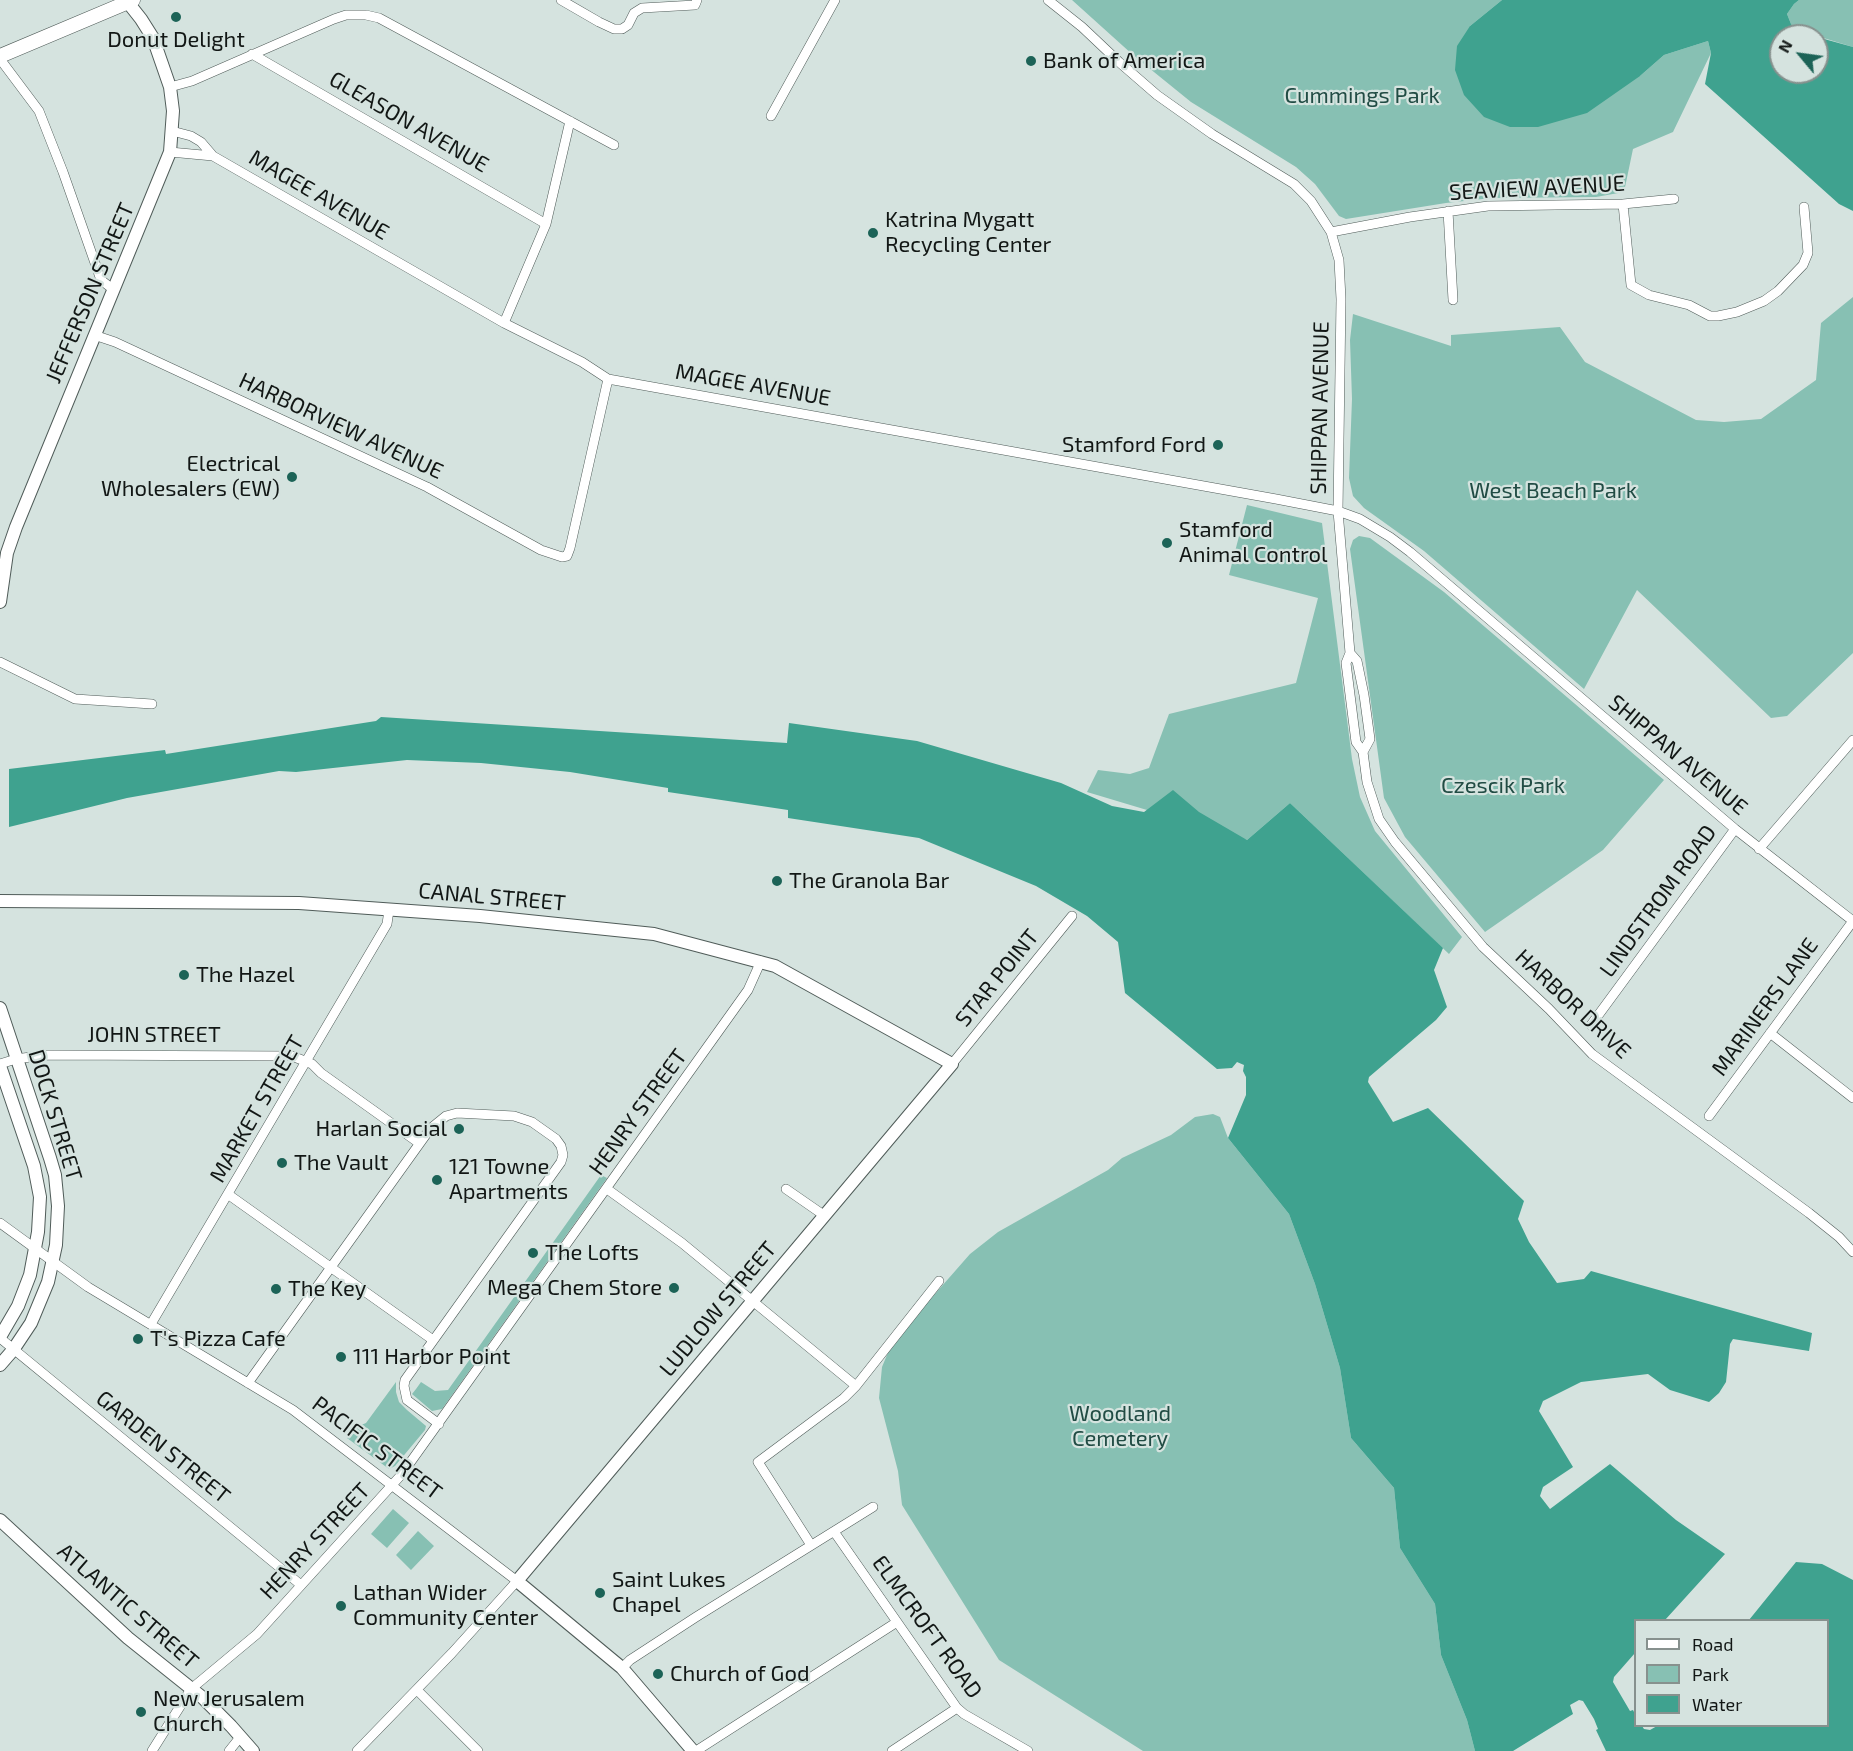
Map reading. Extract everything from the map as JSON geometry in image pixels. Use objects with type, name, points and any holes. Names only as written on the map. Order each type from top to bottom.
[{"type":"main road","points":[[0,57],[129,1]]},
{"type":"street","points":[[561,0],[599,22],[614,29],[622,29],[628,25],[634,13],[642,8],[695,4],[698,0]]},
{"type":"street","points":[[771,116],[835,0]]},
{"type":"street","name":"SHIPPAN AVENUE","points":[[1048,0],[1082,27],[1157,95],[1212,134],[1294,184],[1311,201],[1331,232],[1338,260],[1341,299],[1338,511],[1360,519],[1410,552],[1735,829],[1853,921]]},
{"type":"street","name":"JEFFERSON STREET","points":[[0,602],[7,553],[16,527],[170,152],[173,111],[170,87],[153,38],[129,1]]},
{"type":"street","points":[[170,87],[192,81],[334,19],[357,15],[373,16],[614,145]]},
{"type":"street","name":"GLEASON AVENUE","points":[[252,54],[546,224]]},
{"type":"street","points":[[0,57],[39,111],[101,280],[114,290]]},
{"type":"street","points":[[504,323],[546,224],[570,121]]},
{"type":"street","name":"MAGEE AVENUE","points":[[172,131],[201,142],[213,156],[504,323],[582,362],[608,379],[1338,511]]},
{"type":"street","name":"MAGEE AVENUE","points":[[170,152],[213,156]]},
{"type":"street","name":"SEAVIEW AVENUE","points":[[1331,232],[1448,211],[1523,204],[1623,204],[1674,200]]},
{"type":"street","points":[[1623,204],[1631,285],[1649,295],[1689,305],[1710,316],[1737,312],[1764,301],[1778,291],[1803,265],[1808,253],[1804,207]]},
{"type":"street","points":[[1448,211],[1453,300]]},
{"type":"street","name":"HARBORVIEW AVENUE","points":[[94,335],[115,342],[427,487],[541,550],[562,557],[567,556],[608,379]]},
{"type":"street","name":"HARBOR DRIVE","points":[[1338,511],[1350,652],[1346,663],[1350,698],[1356,742],[1363,752],[1369,788],[1379,819],[1395,842],[1483,947],[1540,1000],[1592,1054],[1809,1213],[1839,1237],[1853,1252]]},
{"type":"street","name":"HARBOR DRIVE","points":[[1350,652],[1357,661],[1366,706],[1370,740],[1363,752]]},
{"type":"street","points":[[0,662],[75,699],[152,704]]},
{"type":"street","points":[[1760,849],[1849,752],[1853,740]]},
{"type":"street","name":"LINDSTROM ROAD","points":[[1591,1025],[1735,829]]},
{"type":"street","name":"CANAL STREET","points":[[0,901],[290,903],[480,916],[633,931],[775,966],[952,1064]]},
{"type":"street","name":"MARKET STREET","points":[[151,1324],[387,924],[389,910]]},
{"type":"street","name":"STAR POINT","points":[[952,1064],[1072,916]]},
{"type":"street","name":"MARINERS LANE","points":[[1709,1116],[1853,921]]},
{"type":"street","name":"HENRY STREET","points":[[152,1751],[191,1689],[249,1641],[393,1485],[439,1424],[748,990],[761,961]]},
{"type":"street","name":"DOCK STREET","points":[[0,1008],[43,1134],[55,1175],[58,1206],[54,1263],[35,1315],[13,1350],[0,1365]]},
{"type":"street","points":[[1770,1033],[1853,1098]]},
{"type":"street","name":"JOHN STREET","points":[[0,1065],[16,1059],[45,1055],[108,1054],[286,1056],[308,1061]]},
{"type":"street","points":[[308,1061],[321,1073],[419,1143]]},
{"type":"street","name":"LUDLOW STREET","points":[[517,1581],[952,1064]]},
{"type":"street","name":"DOCK STREET","points":[[0,1065],[38,1183],[40,1218],[30,1275],[23,1295],[0,1338]]},
{"type":"street","points":[[248,1383],[430,1129],[447,1116],[467,1113],[514,1116],[532,1122],[556,1139],[563,1155],[556,1170],[408,1373],[404,1386],[407,1400],[439,1424]]},
{"type":"street","points":[[607,1189],[682,1243],[856,1386]]},
{"type":"street","points":[[786,1189],[825,1216]]},
{"type":"street","points":[[229,1195],[433,1340]]},
{"type":"street","name":"PACIFIC STREET","points":[[0,1223],[88,1287],[315,1426],[393,1485],[517,1581],[622,1668],[695,1751]]},
{"type":"street","points":[[812,1545],[758,1462],[844,1398],[856,1386],[939,1281]]},
{"type":"street","name":"GARDEN STREET","points":[[0,1338],[301,1585]]},
{"type":"street","points":[[622,1668],[630,1660],[873,1507]]},
{"type":"street","name":"ATLANTIC STREET","points":[[0,1520],[99,1612],[203,1698],[253,1751]]},
{"type":"street","name":"ELMCROFT ROAD","points":[[835,1533],[957,1708],[1028,1751]]},
{"type":"street","points":[[357,1751],[417,1690],[517,1581]]},
{"type":"street","points":[[695,1751],[897,1622]]},
{"type":"street","points":[[417,1690],[478,1751]]},
{"type":"street","points":[[892,1751],[957,1708]]},
{"type":"street","points":[[229,1751],[241,1736]]},
{"type":"green space","name":"Cummings Park","points":[[1072,0],[1502,0],[1470,26],[1640,76],[1664,55],[1708,41],[1711,53],[1673,132],[1633,149],[1624,192],[1596,197],[1492,198],[1346,219],[1339,216],[1315,184],[1296,167],[1191,102],[1133,55]]},
{"type":"green space","points":[[1799,0],[1853,0],[1853,47],[1829,40],[1829,24],[1791,24],[1787,14]]},
{"type":"green space","name":"West Beach Park","points":[[1853,297],[1853,653],[1787,716],[1771,718],[1637,590],[1584,689],[1424,551],[1364,508],[1353,496],[1349,478],[1352,399],[1350,340],[1353,314],[1451,346],[1451,335],[1560,327],[1585,362],[1696,420],[1724,422],[1761,419],[1816,380],[1821,323]]},
{"type":"green space","points":[[1247,505],[1322,523],[1352,759],[1360,797],[1375,831],[1462,937],[1449,954],[1290,803],[1247,840],[1087,792],[1098,770],[1130,774],[1149,768],[1169,714],[1296,683],[1318,598],[1229,575]]},
{"type":"green space","name":"Czescik Park","points":[[1359,536],[1370,538],[1444,592],[1664,780],[1603,850],[1485,932],[1405,837],[1384,798],[1350,549],[1353,540]]},
{"type":"green space","name":"Woodland Cemetery","points":[[1213,1114],[1220,1117],[1228,1138],[1289,1214],[1315,1284],[1340,1368],[1351,1438],[1394,1488],[1400,1548],[1435,1604],[1441,1655],[1467,1720],[1475,1751],[1143,1751],[999,1660],[902,1505],[898,1471],[879,1398],[882,1367],[892,1343],[970,1254],[998,1232],[1108,1170],[1122,1158],[1171,1135],[1195,1117]]},
{"type":"green space","points":[[601,1175],[607,1178],[442,1409],[432,1411],[412,1394],[421,1382],[435,1391],[448,1390]]},
{"type":"green space","points":[[396,1382],[399,1402],[426,1426],[395,1466],[389,1469],[347,1438],[354,1428],[366,1423]]},
{"type":"green space","points":[[393,1509],[409,1523],[387,1548],[371,1534]]},
{"type":"green space","points":[[418,1531],[434,1546],[411,1570],[396,1555]]},
{"type":"water","points":[[1502,0],[1799,0],[1787,14],[1791,24],[1769,24],[1769,84],[1829,84],[1829,40],[1853,47],[1853,211],[1839,204],[1705,84],[1711,53],[1708,41],[1664,55],[1640,76],[1587,113],[1538,127],[1510,127],[1484,117],[1464,95],[1455,70],[1457,46],[1470,26]]},
{"type":"water","points":[[381,717],[787,743],[789,723],[917,741],[1061,783],[1112,806],[1144,812],[1173,790],[1199,812],[1247,840],[1290,803],[1443,948],[1434,970],[1447,1007],[1436,1020],[1369,1077],[1368,1082],[1393,1122],[1428,1108],[1524,1201],[1518,1219],[1529,1242],[1557,1283],[1584,1279],[1591,1271],[1812,1333],[1809,1351],[1733,1339],[1730,1344],[1726,1382],[1709,1402],[1670,1390],[1648,1374],[1581,1382],[1543,1401],[1539,1411],[1573,1467],[1543,1487],[1540,1496],[1550,1509],[1610,1464],[1676,1520],[1725,1554],[1666,1619],[1634,1619],[1634,1654],[1614,1677],[1613,1682],[1630,1711],[1634,1712],[1634,1727],[1650,1730],[1655,1727],[1829,1727],[1829,1619],[1750,1619],[1796,1562],[1822,1564],[1853,1580],[1853,1751],[1606,1751],[1596,1730],[1598,1729],[1594,1719],[1583,1701],[1579,1700],[1570,1705],[1573,1714],[1513,1751],[1475,1751],[1467,1720],[1441,1655],[1435,1604],[1400,1548],[1394,1488],[1351,1438],[1340,1368],[1315,1284],[1289,1214],[1228,1138],[1246,1095],[1244,1065],[1237,1062],[1232,1068],[1217,1069],[1125,993],[1118,942],[1087,916],[1036,886],[919,838],[788,818],[788,810],[668,792],[668,788],[570,772],[481,763],[407,760],[296,772],[279,771],[127,798],[9,827],[9,769],[165,750],[166,754],[376,721]]},
{"type":"place","name":"Donut Delight","points":[[176,17]]},
{"type":"place","name":"Bank of America","points":[[1031,61]]},
{"type":"place","name":"Katrina Mygatt Recycling Center","points":[[873,233]]},
{"type":"place","name":"Stamford Ford","points":[[1218,445]]},
{"type":"place","name":"Electrical Wholesalers (EW)","points":[[292,477]]},
{"type":"place","name":"Stamford Animal Control","points":[[1167,543]]},
{"type":"place","name":"The Granola Bar","points":[[777,881]]},
{"type":"place","name":"The Hazel","points":[[184,975]]},
{"type":"place","name":"Harlan Social","points":[[459,1129]]},
{"type":"place","name":"The Vault","points":[[282,1163]]},
{"type":"place","name":"121 Towne Apartments","points":[[437,1180]]},
{"type":"place","name":"The Lofts","points":[[533,1253]]},
{"type":"place","name":"Mega Chem Store","points":[[674,1288]]},
{"type":"place","name":"The Key","points":[[276,1289]]},
{"type":"place","name":"T's Pizza Cafe","points":[[138,1339]]},
{"type":"place","name":"111 Harbor Point","points":[[341,1357]]},
{"type":"place","name":"Saint Lukes Chapel","points":[[600,1593]]},
{"type":"place","name":"Lathan Wider Community Center","points":[[341,1606]]},
{"type":"place","name":"Church of God","points":[[658,1674]]},
{"type":"place","name":"New Jerusalem Church","points":[[141,1712]]}]
